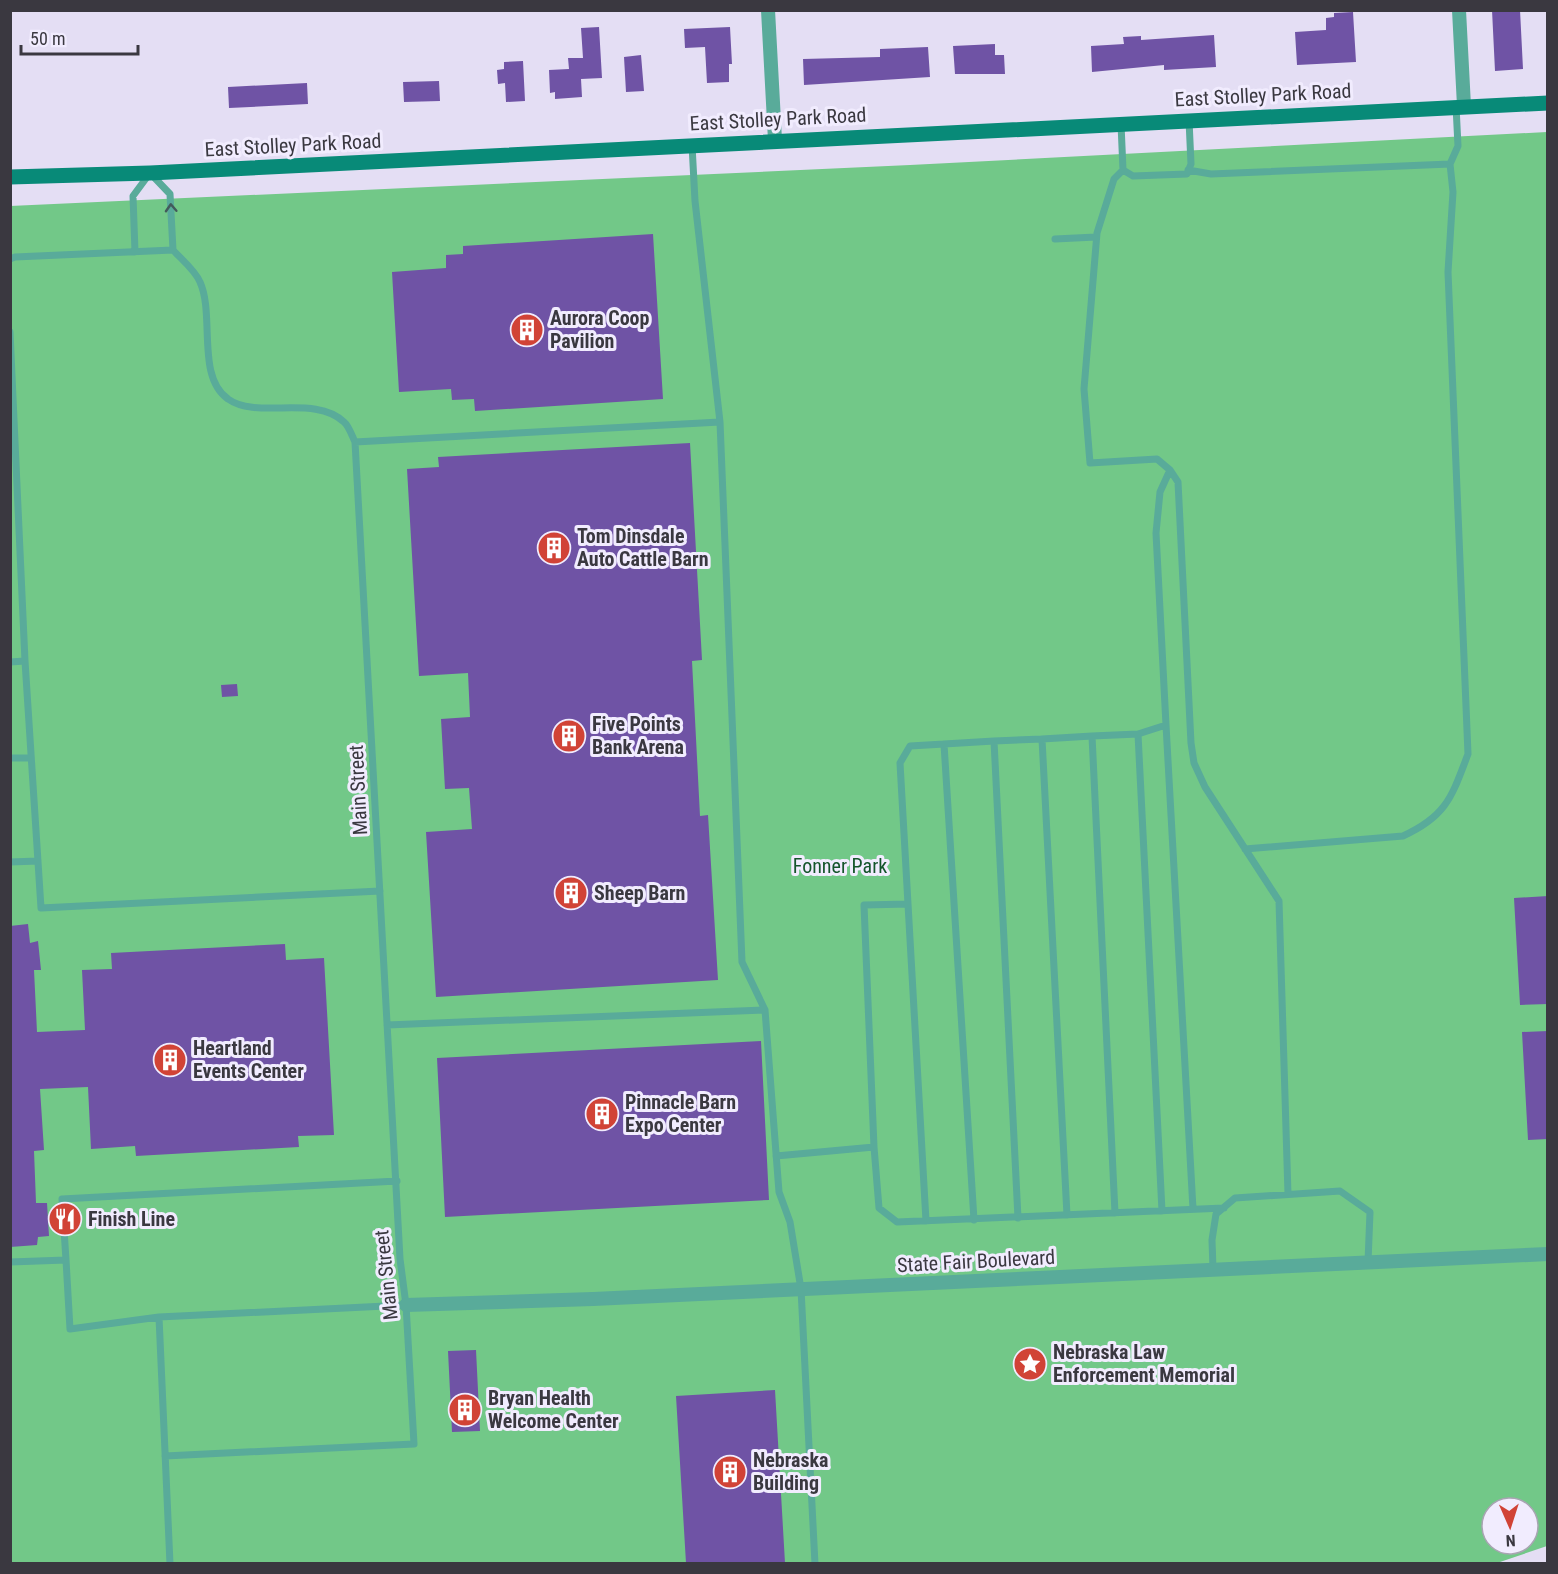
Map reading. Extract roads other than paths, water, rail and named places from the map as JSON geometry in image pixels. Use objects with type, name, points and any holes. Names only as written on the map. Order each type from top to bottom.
[{"type":"street","points":[[768,10],[775,140]]},
{"type":"street","points":[[1459,10],[1460,106]]},
{"type":"street","name":"East Stolley Park Road","points":[[10,177],[150,173],[1548,103]]},
{"type":"street","name":"State Fair Boulevard","points":[[406,1305],[1548,1254]]},
{"type":"lane","points":[[1245,849],[1403,836],[1426,825],[1450,801],[1468,754],[1448,272],[1453,192],[1450,164],[1458,146],[1460,106]]},
{"type":"lane","points":[[1123,170],[1133,176],[1187,174],[1191,165],[1189,120]]},
{"type":"lane","points":[[1121,123],[1123,170],[1114,179],[1096,237],[1084,389],[1090,464],[1157,459],[1170,470],[1178,482],[1191,743],[1194,764],[1205,787],[1279,901],[1288,1194]]},
{"type":"lane","points":[[692,145],[695,201],[720,422],[742,962],[765,1010],[779,1192],[790,1222],[801,1289],[815,1563]]},
{"type":"lane","points":[[1188,170],[1211,174],[1450,164]]},
{"type":"lane","points":[[135,252],[133,196],[150,173],[170,194],[173,250],[200,280],[207,303],[212,377],[217,388],[228,399],[243,406],[281,406],[324,411],[344,422],[355,442],[720,422]]},
{"type":"lane","points":[[1055,239],[1096,237]]},
{"type":"lane","points":[[10,259],[173,250]]},
{"type":"lane","points":[[10,332],[25,661],[40,908],[380,891]]},
{"type":"lane","name":"Main Street","points":[[165,1456],[414,1444],[406,1305],[400,1259],[355,442]]},
{"type":"lane","points":[[1170,470],[1160,492],[1156,533],[1194,1209]]},
{"type":"lane","points":[[10,662],[25,661]]},
{"type":"lane","points":[[926,1221],[900,763],[910,746],[1138,734],[1166,725]]},
{"type":"lane","points":[[1138,734],[1162,1211]]},
{"type":"lane","points":[[1092,736],[1115,1213]]},
{"type":"lane","points":[[1042,739],[1067,1215]]},
{"type":"lane","points":[[994,741],[1018,1218]]},
{"type":"lane","points":[[944,744],[974,1220]]},
{"type":"lane","points":[[10,758],[31,758]]},
{"type":"lane","points":[[10,862],[38,861]]},
{"type":"lane","points":[[908,903],[864,905],[873,1147],[879,1208],[897,1222],[1224,1208]]},
{"type":"lane","points":[[387,1025],[765,1010]]},
{"type":"lane","points":[[776,1156],[873,1147]]},
{"type":"lane","points":[[397,1181],[62,1199],[70,1329],[159,1317],[406,1305]]},
{"type":"lane","points":[[1213,1269],[1212,1240],[1216,1215],[1235,1198],[1340,1191],[1370,1212],[1368,1262]]},
{"type":"lane","points":[[10,1262],[66,1260]]},
{"type":"lane","points":[[159,1317],[170,1563]]},
{"type":"place","name":"Aurora Coop Pavilion","points":[[527,330]]},
{"type":"place","name":"Tom Dinsdale Auto Cattle Barn","points":[[554,548]]},
{"type":"place","name":"Five Points Bank Arena","points":[[569,736]]},
{"type":"place","name":"Sheep Barn","points":[[571,893]]},
{"type":"place","name":"Heartland Events Center","points":[[170,1060]]},
{"type":"place","name":"Pinnacle Barn Expo Center","points":[[602,1114]]},
{"type":"place","name":"Finish Line","points":[[65,1219]]},
{"type":"place","name":"Nebraska Law Enforcement Memorial","points":[[1030,1364]]},
{"type":"place","name":"Bryan Health Welcome Center","points":[[465,1410]]},
{"type":"place","name":"Nebraska Building","points":[[730,1472]]},
{"type":"park label","name":"Fonner Park","points":[[840,866]]}]
